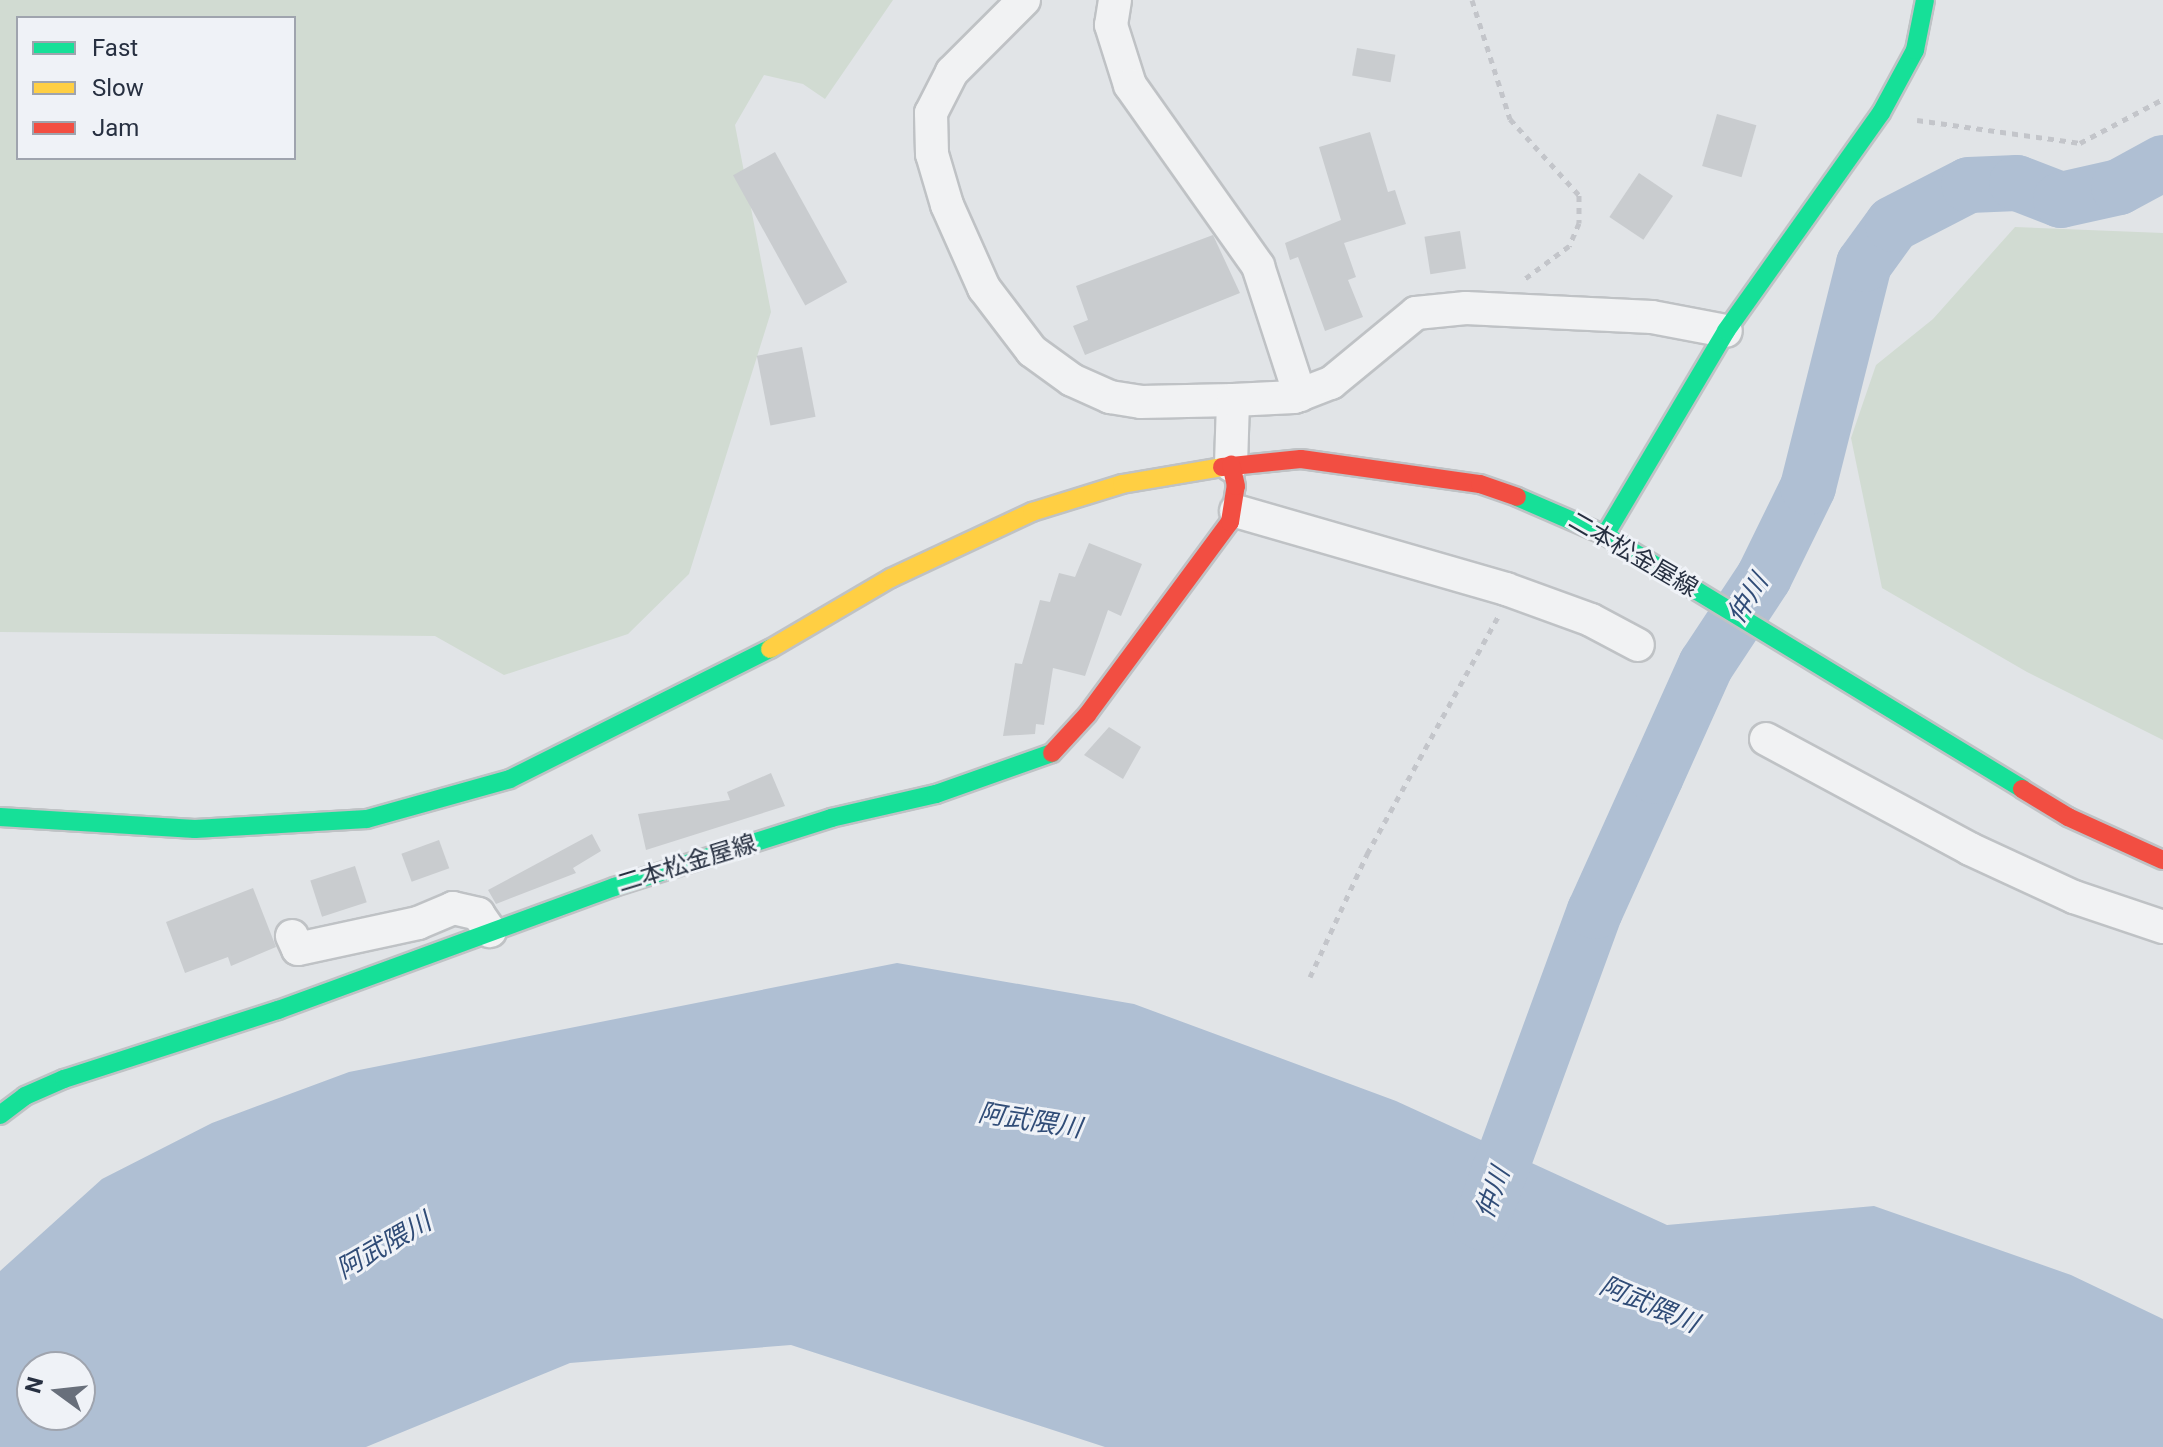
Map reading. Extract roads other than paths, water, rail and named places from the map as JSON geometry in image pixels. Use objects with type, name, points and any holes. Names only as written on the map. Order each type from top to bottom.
[{"type":"main road","points":[[1605,535],[1726,331],[1881,113],[1915,50],[1925,0]]},
{"type":"main road","name":"二本松金屋線","points":[[0,817],[195,829],[367,819],[435,803],[510,779],[739,667],[831,609],[995,527],[1076,496],[1231,465],[1314,460],[1480,484],[1546,507],[1605,535],[2068,817],[2163,860]]},
{"type":"main road","points":[[1231,465],[1236,511]]},
{"type":"main road","name":"二本松金屋線","points":[[0,1115],[25,1096],[64,1079],[278,1010],[642,877],[831,818],[936,794],[1049,756],[1087,715],[1236,511]]},
{"type":"street","points":[[1024,0],[952,72],[931,113],[932,154],[947,205],[984,288],[1032,351],[1072,380],[1110,397],[1141,402],[1300,395],[1331,383],[1416,313],[1485,309],[1677,319],[1726,331]]},
{"type":"street","points":[[1115,0],[1111,25],[1130,85],[1258,266],[1286,339],[1300,395]]},
{"type":"street","points":[[1231,465],[1233,400]]},
{"type":"street","points":[[1236,511],[1506,589],[1591,620],[1638,645]]},
{"type":"street","points":[[1766,739],[1970,849],[2074,897],[2163,927]]},
{"type":"street","points":[[292,936],[298,949],[418,923],[453,908],[478,914],[490,931]]},
{"type":"water","name":"阿武隈川","points":[[897,963],[1134,1004],[1396,1101],[1667,1225],[1874,1206],[2071,1275],[2163,1319],[2163,1447],[1105,1447],[791,1345],[570,1363],[366,1447],[0,1447],[0,1271],[102,1179],[212,1123],[349,1072]]},
{"type":"waterway","name":"仲川","points":[[1481,1222],[1595,911],[1706,665],[1764,577],[1808,487],[1864,264],[1893,224],[1969,185],[2017,183],[2061,200],[2119,187],[2163,163]]}]
